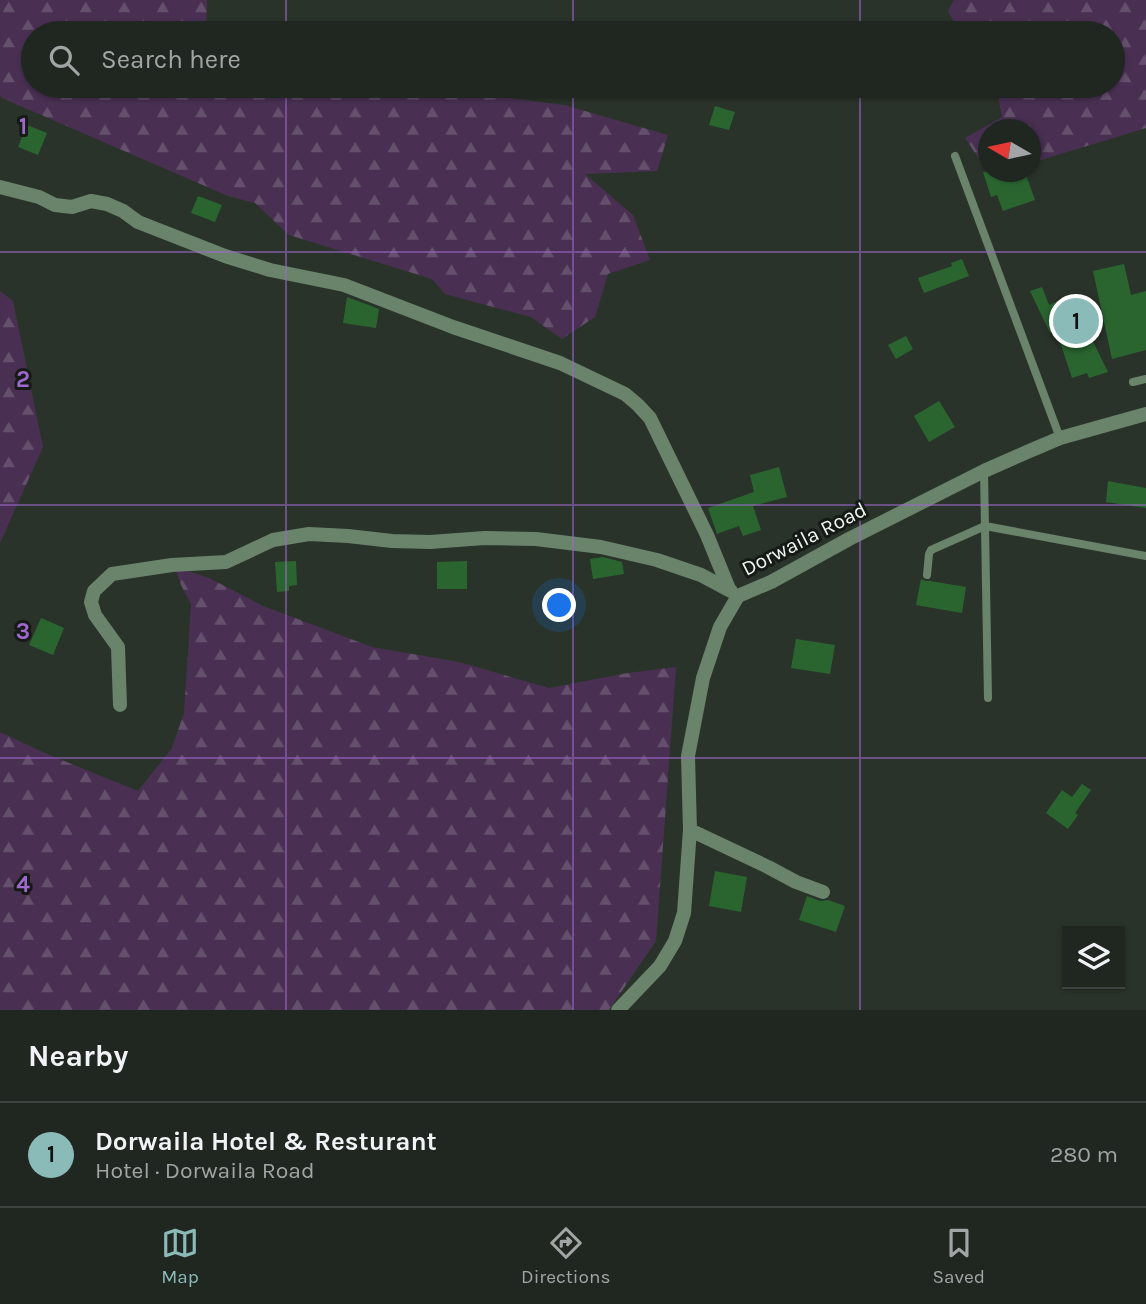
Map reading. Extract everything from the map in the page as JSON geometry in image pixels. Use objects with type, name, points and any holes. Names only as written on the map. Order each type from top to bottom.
[{"type":"street","points":[[0,187],[39,197],[55,205],[72,207],[90,201],[107,204],[138,222],[193,245],[270,271],[344,285],[453,327],[560,363],[625,394],[650,418],[734,593]]},
{"type":"street","name":"Dorwaila Road","points":[[618,1010],[660,966],[675,941],[684,913],[690,830],[688,756],[703,678],[734,593],[771,582],[984,471],[1060,438],[1146,414]]},
{"type":"street","points":[[120,705],[118,647],[95,615],[92,602],[94,591],[112,574],[172,565],[226,562],[273,540],[309,534],[430,542],[485,538],[550,540],[601,547],[657,560],[701,575],[734,593]]},
{"type":"street","points":[[690,830],[796,882],[823,892]]},
{"type":"lane","points":[[955,156],[1060,438]]},
{"type":"lane","points":[[1133,382],[1146,379]]},
{"type":"lane","points":[[984,471],[988,698]]},
{"type":"lane","points":[[927,575],[931,550],[985,526],[1146,556]]},
{"type":"green space","points":[[0,0],[207,0],[206,21],[21,21],[21,98],[510,98],[564,105],[668,135],[657,171],[585,174],[633,215],[650,260],[608,274],[595,317],[562,339],[531,317],[445,294],[432,279],[289,235],[255,203],[228,196],[0,95]]},
{"type":"green space","points":[[954,0],[1146,0],[1146,128],[1041,160],[1041,119],[998,119],[1002,117],[998,98],[1125,98],[1125,21],[953,21],[948,11]]},
{"type":"green space","points":[[978,131],[978,157],[965,138]]},
{"type":"green space","points":[[0,291],[13,301],[43,447],[0,543]]},
{"type":"green space","points":[[175,567],[209,578],[263,606],[372,647],[459,662],[549,688],[676,667],[656,941],[609,1010],[0,1010],[0,732],[138,791],[172,748],[184,713],[191,604]]},
{"type":"building","points":[[715,106],[735,112],[729,130],[709,125]]},
{"type":"building","points":[[27,125],[47,133],[38,155],[18,147]]},
{"type":"building","points":[[986,182],[1029,182],[1035,200],[1003,211],[997,195],[991,197]]},
{"type":"building","points":[[198,196],[222,205],[215,222],[191,213]]},
{"type":"building","points":[[962,259],[969,276],[924,293],[918,278],[952,266],[951,263]]},
{"type":"building","points":[[1124,264],[1131,295],[1146,291],[1146,350],[1112,359],[1093,271]]},
{"type":"building","points":[[1042,287],[1049,305],[1070,295],[1108,372],[1089,378],[1087,373],[1072,378],[1056,330],[1050,333],[1030,291]]},
{"type":"building","points":[[347,297],[379,309],[376,328],[343,323]]},
{"type":"building","points":[[906,336],[913,349],[896,359],[888,345]]},
{"type":"building","points":[[939,401],[955,427],[929,442],[914,416]]},
{"type":"building","points":[[779,467],[787,497],[753,506],[761,530],[743,536],[739,526],[717,534],[708,508],[754,492],[750,475]]},
{"type":"building","points":[[1108,481],[1146,488],[1146,508],[1106,502]]},
{"type":"building","points":[[603,557],[622,562],[624,574],[593,579],[590,559]]},
{"type":"building","points":[[296,561],[297,585],[289,586],[289,591],[277,592],[275,562]]},
{"type":"building","points":[[467,561],[467,589],[437,589],[437,562]]},
{"type":"building","points":[[921,579],[966,587],[962,613],[916,605]]},
{"type":"building","points":[[41,618],[64,628],[53,655],[29,645]]},
{"type":"building","points":[[796,639],[835,645],[830,674],[791,668]]},
{"type":"building","points":[[1082,784],[1091,790],[1068,829],[1046,813],[1062,790],[1072,797]]},
{"type":"building","points":[[715,871],[747,877],[741,912],[709,906]]},
{"type":"building","points":[[807,896],[845,906],[836,932],[799,920]]},
{"type":"place","name":"Dorwaila Hotel & Resturant","points":[[1076,321]]}]
